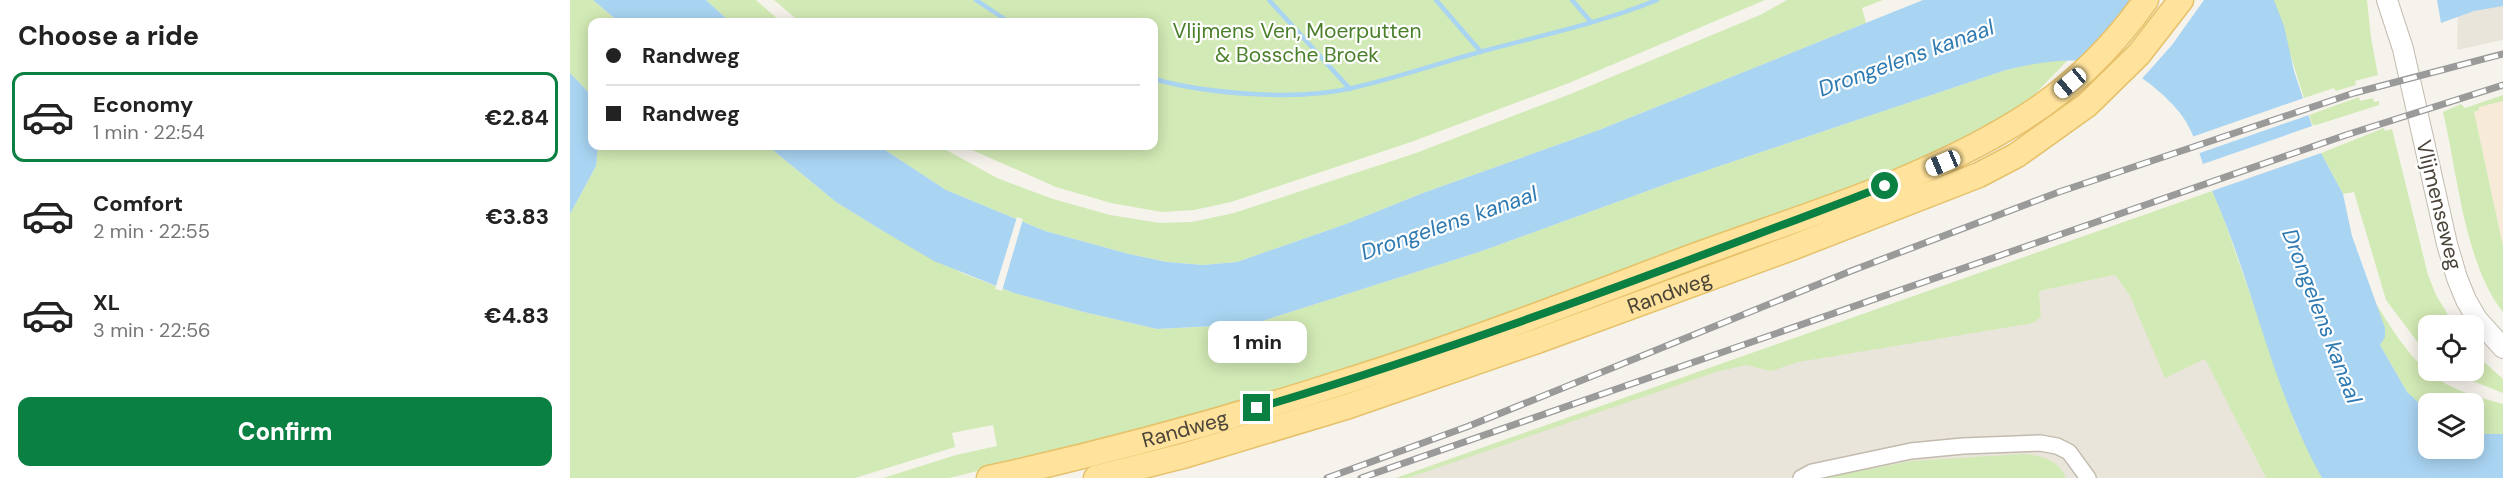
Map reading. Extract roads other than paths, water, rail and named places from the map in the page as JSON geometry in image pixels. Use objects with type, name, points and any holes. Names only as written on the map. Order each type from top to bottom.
[{"type":"main road","name":"Randweg","points":[[990,478],[1172,432],[1342,383],[1535,316],[1916,174],[1970,149],[2040,106],[2070,83],[2109,47],[2146,0]]},
{"type":"main road","name":"Randweg","points":[[1096,478],[1194,452],[1349,406],[1540,340],[1877,216],[1980,175],[2034,144],[2087,105],[2139,54],[2181,0]]},
{"type":"street","name":"Vlijmenseweg","points":[[2387,0],[2403,49],[2447,244],[2457,278],[2477,319],[2503,348]]},
{"type":"street","name":"Vlijmenseweg","points":[[2401,0],[2403,49]]},
{"type":"street","points":[[1801,478],[1812,471],[1911,451],[2032,443],[2057,446],[2069,452],[2088,478]]},
{"type":"water","points":[[593,0],[706,0],[726,18],[614,18]]},
{"type":"water","name":"Drongelens kanaal","points":[[1923,0],[2274,0],[2284,26],[2294,71],[2321,153],[2343,194],[2352,236],[2385,328],[2385,337],[2380,345],[2407,392],[2418,402],[2418,459],[2484,459],[2484,434],[2503,434],[2503,478],[2322,478],[2305,444],[2276,373],[2240,264],[2186,122],[2170,101],[2157,90],[2131,72],[2116,66],[2069,60],[2006,70],[1672,182],[1479,252],[1253,324],[1157,329],[1014,293],[934,261],[883,231],[836,202],[773,150],[885,150],[946,190],[1045,231],[1129,254],[1167,262],[1203,265],[1237,262],[1346,224],[1423,193],[1599,130]]},
{"type":"water","points":[[2437,0],[2503,0],[2503,6],[2474,11],[2441,23]]},
{"type":"water","points":[[570,73],[588,92],[588,150],[598,150],[596,166],[570,214]]},
{"type":"waterway","points":[[976,0],[1003,18]]},
{"type":"waterway","points":[[1269,0],[1350,89]]},
{"type":"waterway","points":[[1436,0],[1481,52]]},
{"type":"waterway","points":[[1572,0],[1591,22]]},
{"type":"waterway","points":[[1158,80],[1200,89],[1253,94],[1330,92],[1386,80],[1573,28],[1657,0]]},
{"type":"railway","points":[[1327,478],[1469,426],[1851,271],[2059,192],[2354,93],[2503,54]]},
{"type":"railway","points":[[1361,478],[2346,135],[2503,85]]},
{"type":"park label","name":"Vlijmens Ven, Moerputten & Bossche Broek","points":[[1297,43]]}]
